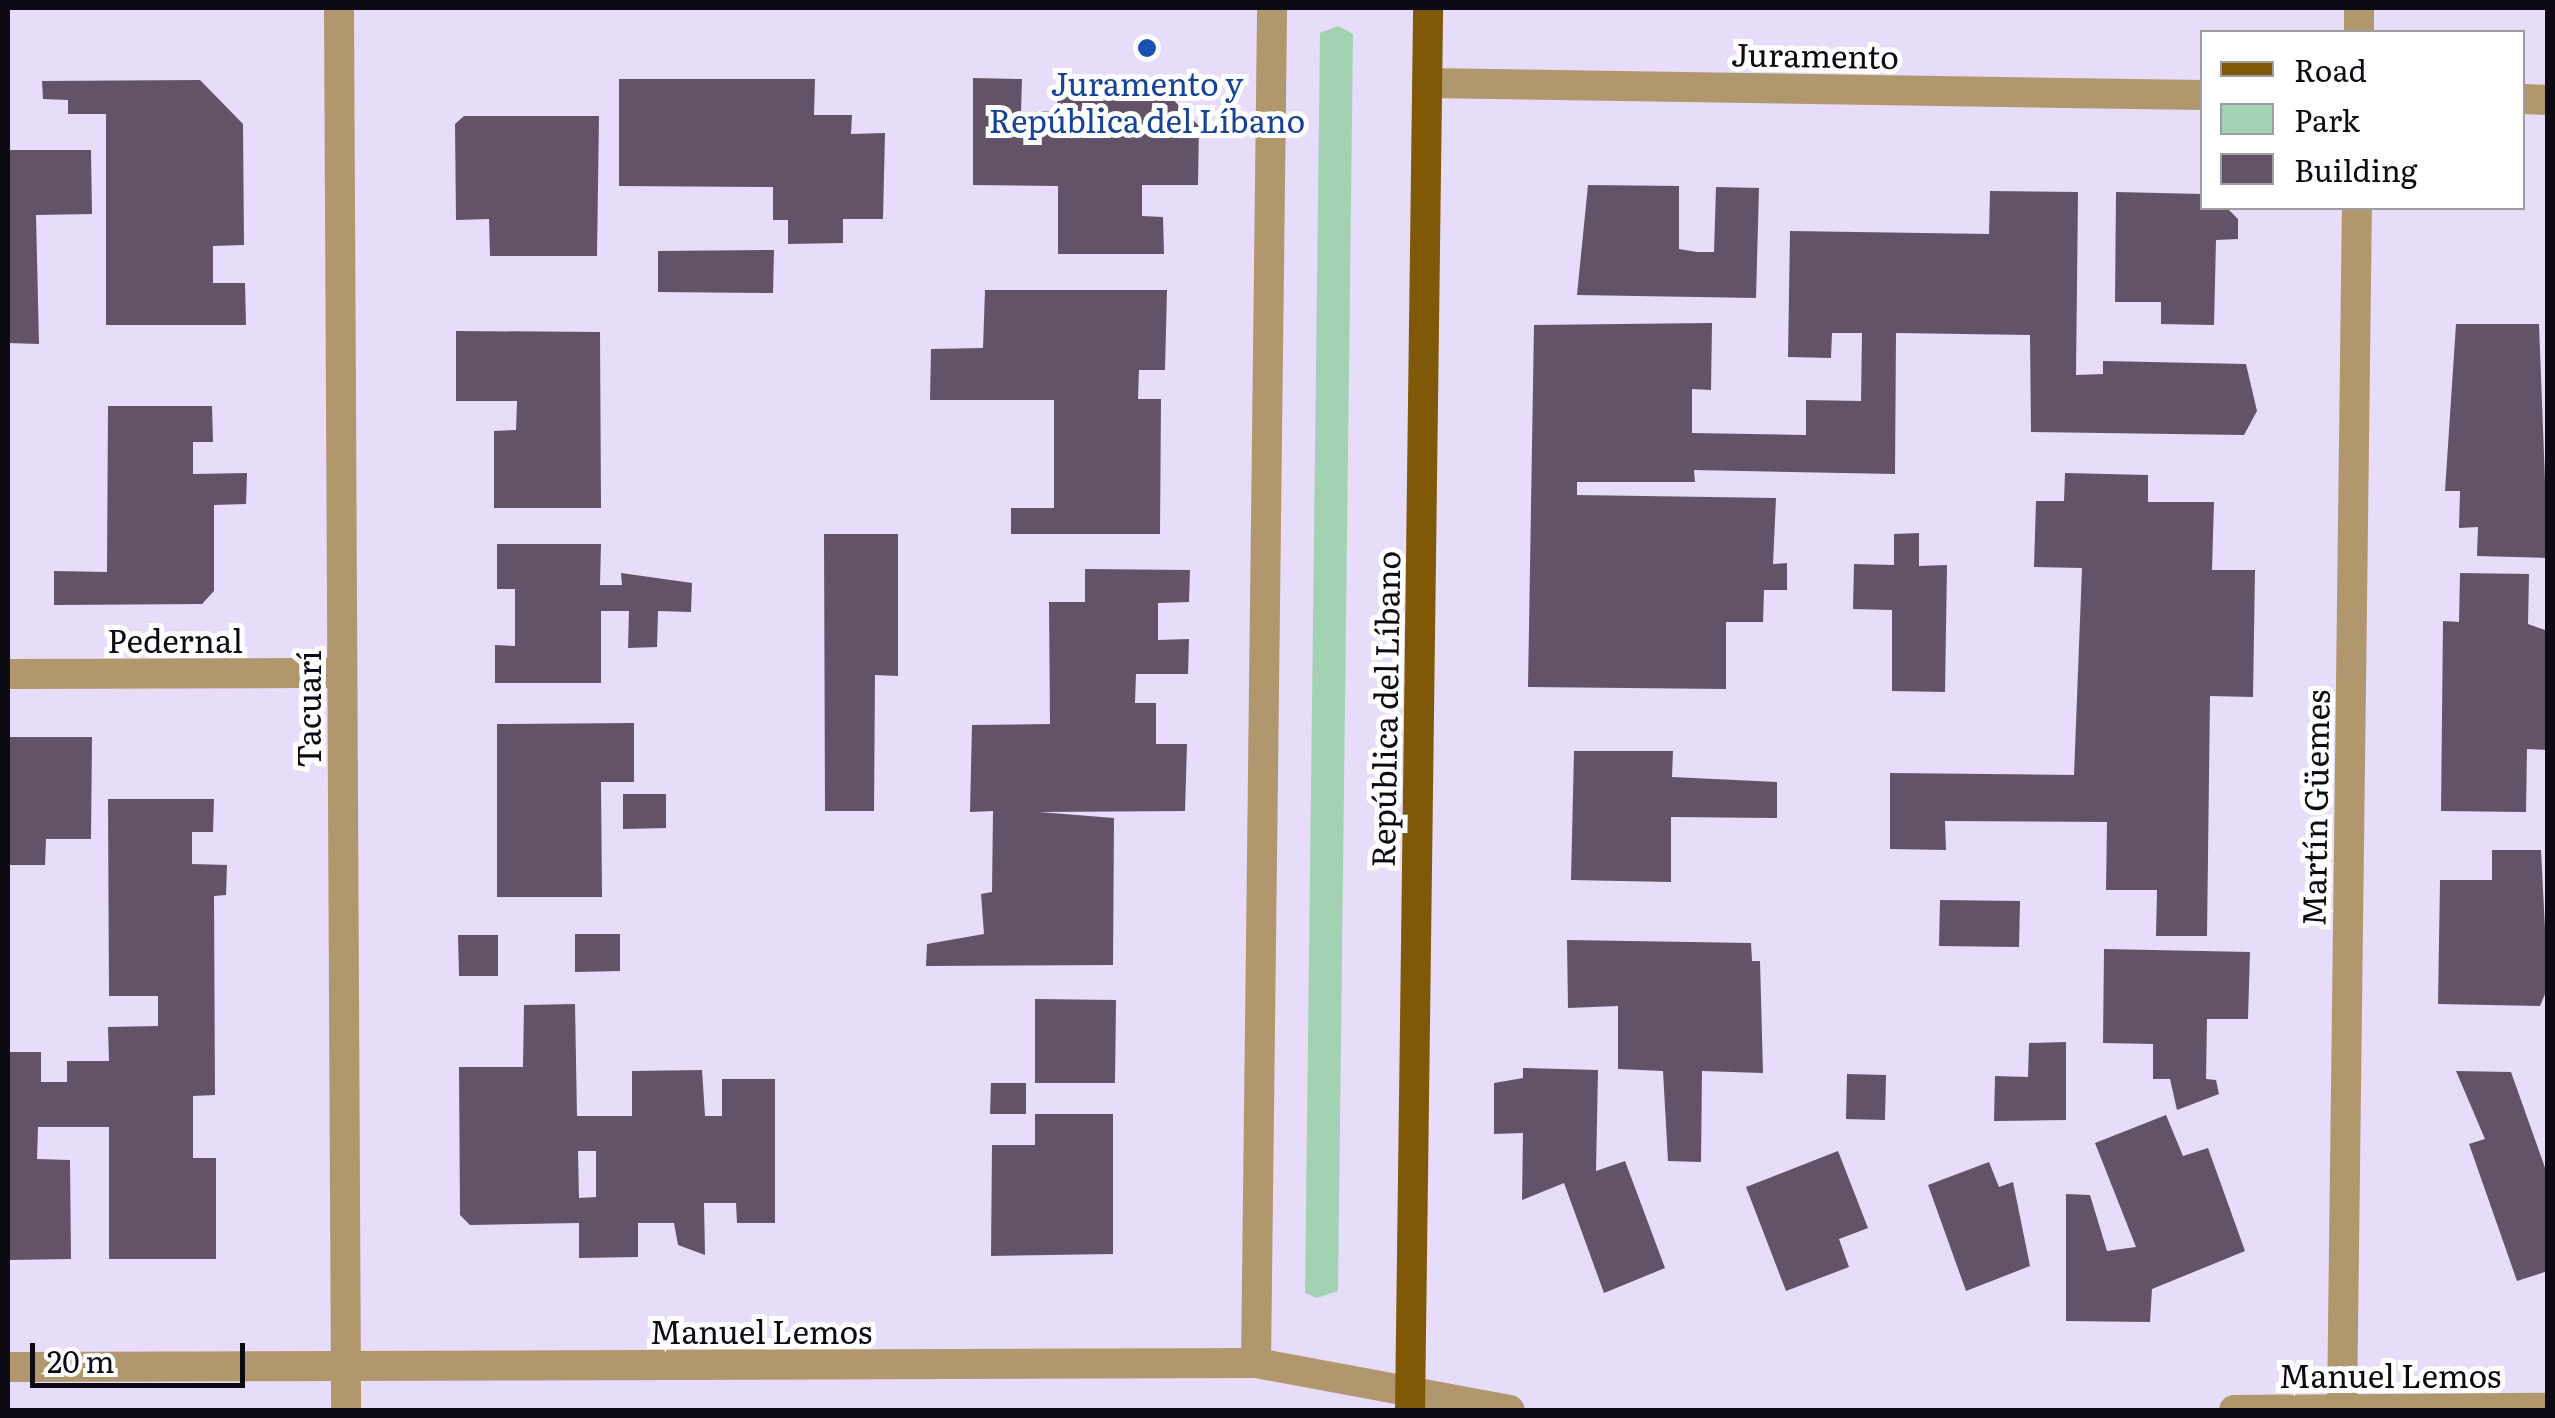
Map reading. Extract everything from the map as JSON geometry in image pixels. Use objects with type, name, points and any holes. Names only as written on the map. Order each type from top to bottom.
[{"type":"main road","name":"República del Líbano","points":[[1410,1401],[1428,8]]},
{"type":"street","name":"Tacuarí","points":[[339,8],[346,1410]]},
{"type":"street","points":[[1256,1363],[1272,8]]},
{"type":"street","name":"Juramento","points":[[1427,83],[2200,94]]},
{"type":"street","name":"Martín Güemes","points":[[2342,1410],[2357,210]]},
{"type":"street","name":"Pedernal","points":[[8,674],[342,673]]},
{"type":"street","name":"Manuel Lemos","points":[[8,1367],[1256,1363],[1410,1401],[1510,1410]]},
{"type":"street","name":"Manuel Lemos","points":[[2234,1410],[2548,1408]]},
{"type":"green space","points":[[1338,26],[1353,34],[1338,1291],[1317,1298],[1305,1293],[1320,33]]},
{"type":"building","points":[[973,78],[1022,79],[1021,112],[1057,111],[1058,79],[1153,79],[1199,126],[1198,185],[1142,185],[1142,216],[1163,217],[1164,254],[1058,254],[1058,186],[973,185]]},
{"type":"building","points":[[619,79],[815,79],[814,115],[852,115],[851,134],[885,133],[883,219],[843,219],[843,243],[788,244],[788,220],[773,220],[773,187],[619,186]]},
{"type":"building","points":[[200,80],[243,124],[244,245],[213,246],[213,283],[245,283],[246,325],[106,325],[106,114],[68,114],[68,100],[43,99],[42,81]]},
{"type":"building","points":[[464,116],[599,116],[597,256],[490,256],[489,219],[456,220],[455,124]]},
{"type":"building","points":[[8,150],[91,150],[92,214],[36,215],[39,344],[8,343]]},
{"type":"building","points":[[1588,185],[1679,186],[1679,249],[1697,252],[1714,252],[1716,187],[1759,188],[1756,298],[1577,295]]},
{"type":"building","points":[[1990,191],[2078,192],[2076,375],[2103,374],[2103,361],[2246,364],[2257,411],[2244,435],[2031,432],[2030,335],[1896,333],[1895,474],[1694,470],[1695,482],[1577,482],[1577,495],[1776,498],[1773,564],[1787,563],[1787,590],[1764,590],[1763,622],[1726,622],[1726,689],[1528,687],[1534,325],[1712,323],[1711,390],[1692,389],[1692,433],[1806,435],[1806,400],[1861,401],[1862,333],[1832,333],[1831,358],[1788,357],[1790,231],[1989,234]]},
{"type":"building","points":[[2116,192],[2200,194],[2200,210],[2229,210],[2238,219],[2238,239],[2216,240],[2214,325],[2161,324],[2161,302],[2115,302]]},
{"type":"building","points":[[774,250],[773,293],[658,292],[658,251]]},
{"type":"building","points":[[985,290],[1167,290],[1165,370],[1139,370],[1138,399],[1161,399],[1160,534],[1011,534],[1011,508],[1054,508],[1054,400],[930,400],[931,349],[983,348]]},
{"type":"building","points":[[2456,324],[2539,324],[2548,558],[2477,556],[2478,527],[2459,528],[2460,491],[2445,491]]},
{"type":"building","points":[[456,331],[600,332],[601,508],[494,508],[494,431],[516,430],[517,401],[456,401]]},
{"type":"building","points":[[108,406],[212,406],[213,442],[193,442],[193,474],[247,473],[246,504],[214,505],[214,591],[202,604],[54,605],[54,571],[107,572]]},
{"type":"building","points":[[2065,473],[2148,475],[2148,502],[2214,502],[2212,570],[2255,570],[2253,697],[2210,696],[2207,936],[2156,936],[2157,890],[2106,890],[2107,822],[1945,821],[1946,850],[1890,849],[1890,773],[2074,775],[2082,568],[2034,567],[2036,501],[2064,501]]},
{"type":"building","points":[[1919,533],[1919,566],[1947,565],[1945,692],[1892,691],[1892,610],[1853,609],[1854,564],[1894,565],[1894,534]]},
{"type":"building","points":[[824,534],[898,534],[898,676],[875,675],[874,811],[825,811]]},
{"type":"building","points":[[497,544],[601,544],[600,585],[622,585],[621,573],[692,583],[691,612],[658,611],[657,647],[628,648],[629,611],[601,611],[601,683],[495,683],[495,645],[515,646],[515,589],[497,589]]},
{"type":"building","points":[[1085,569],[1190,570],[1189,602],[1158,603],[1158,640],[1189,639],[1188,674],[1136,674],[1135,703],[1156,703],[1156,744],[1187,744],[1185,811],[1039,812],[1114,818],[1113,965],[926,966],[927,944],[984,934],[981,894],[992,892],[993,811],[970,812],[972,725],[1050,724],[1049,602],[1085,602]]},
{"type":"building","points":[[2460,573],[2529,574],[2528,624],[2548,631],[2548,750],[2527,749],[2526,812],[2441,811],[2443,621],[2459,622]]},
{"type":"building","points":[[634,723],[634,782],[601,782],[602,897],[497,897],[497,724]]},
{"type":"building","points":[[8,737],[92,737],[91,839],[46,839],[45,865],[8,865]]},
{"type":"building","points":[[1574,751],[1673,751],[1672,777],[1777,782],[1777,818],[1671,817],[1671,882],[1571,880]]},
{"type":"building","points":[[623,794],[666,794],[666,828],[623,829]]},
{"type":"building","points":[[108,799],[214,799],[213,832],[192,832],[192,864],[227,865],[226,895],[214,896],[215,1095],[193,1096],[193,1158],[216,1158],[216,1259],[109,1259],[109,1127],[38,1127],[37,1159],[70,1160],[71,1259],[9,1260],[8,1052],[41,1052],[41,1082],[67,1082],[67,1061],[109,1061],[108,1027],[158,1026],[158,996],[109,996]]},
{"type":"building","points":[[2492,850],[2541,850],[2548,987],[2540,1006],[2438,1004],[2440,880],[2492,880]]},
{"type":"building","points":[[1940,900],[2020,901],[2019,947],[1939,946]]},
{"type":"building","points":[[575,934],[620,934],[620,971],[575,972]]},
{"type":"building","points":[[458,935],[498,935],[498,976],[459,976]]},
{"type":"building","points":[[1567,940],[1751,943],[1752,961],[1760,961],[1763,1073],[1702,1071],[1701,1162],[1668,1161],[1663,1071],[1618,1069],[1618,1006],[1568,1008]]},
{"type":"building","points":[[2104,949],[2250,952],[2248,1019],[2207,1019],[2206,1079],[2216,1080],[2219,1094],[2177,1110],[2170,1079],[2153,1079],[2153,1044],[2103,1043]]},
{"type":"building","points":[[1035,999],[1116,1000],[1115,1083],[1035,1083]]},
{"type":"building","points":[[575,1004],[577,1116],[632,1116],[632,1071],[702,1070],[705,1116],[722,1116],[722,1079],[775,1079],[775,1223],[737,1223],[736,1203],[704,1203],[705,1255],[678,1245],[674,1223],[638,1223],[638,1257],[579,1258],[579,1223],[470,1225],[460,1215],[459,1067],[523,1067],[524,1005]],"holes":[[[578,1151],[596,1151],[596,1197],[579,1198]]]},
{"type":"building","points":[[2066,1042],[2066,1120],[1994,1121],[1995,1076],[2028,1077],[2029,1043]]},
{"type":"building","points":[[1523,1068],[1598,1070],[1596,1171],[1625,1161],[1665,1268],[1604,1293],[1564,1183],[1522,1200],[1523,1133],[1494,1134],[1494,1083],[1523,1078]]},
{"type":"building","points":[[2456,1071],[2511,1072],[2548,1176],[2548,1271],[2517,1281],[2469,1144],[2485,1139]]},
{"type":"building","points":[[1847,1074],[1886,1075],[1885,1120],[1846,1119]]},
{"type":"building","points":[[991,1083],[1026,1083],[1026,1114],[990,1114]]},
{"type":"building","points":[[1035,1114],[1113,1114],[1113,1254],[991,1256],[992,1145],[1035,1145]]},
{"type":"building","points":[[2166,1115],[2183,1156],[2208,1148],[2245,1251],[2152,1289],[2150,1322],[2066,1321],[2066,1194],[2090,1195],[2107,1251],[2136,1247],[2095,1143]]},
{"type":"building","points":[[1838,1151],[1868,1228],[1839,1239],[1849,1267],[1786,1291],[1746,1187]]},
{"type":"building","points":[[1989,1162],[1999,1187],[2013,1182],[2030,1266],[1966,1291],[1928,1185]]},
{"type":"place","name":"Juramento y República del Líbano","points":[[1147,48]]}]
